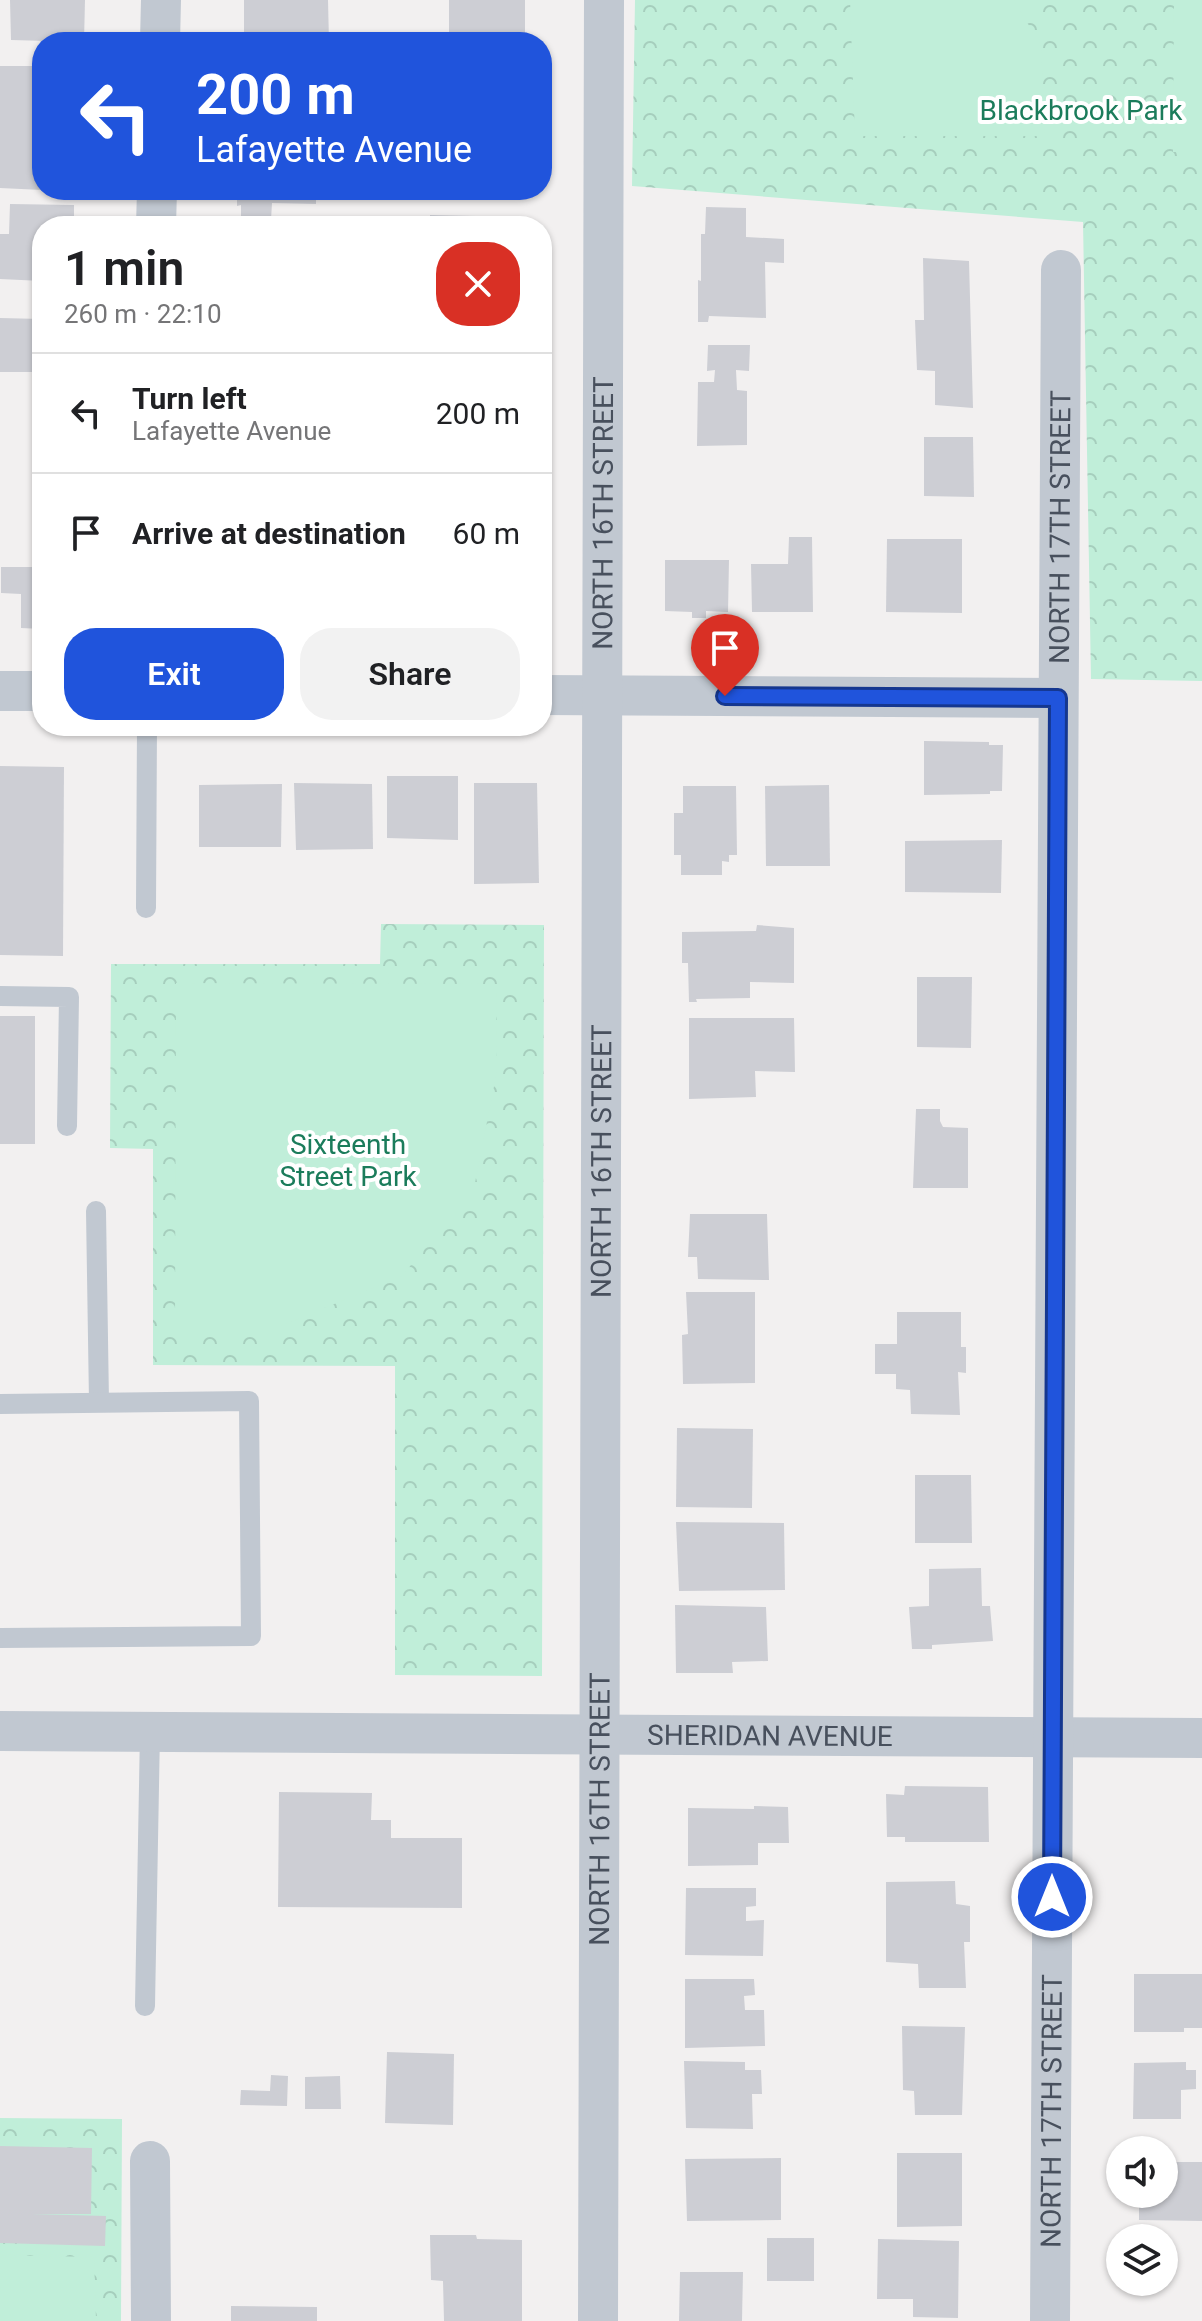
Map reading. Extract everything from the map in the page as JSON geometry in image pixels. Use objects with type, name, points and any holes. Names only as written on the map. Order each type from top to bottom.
[{"type":"street","points":[[160,32],[161,0]]},
{"type":"street","name":"NORTH 16TH STREET","points":[[598,2321],[604,0]]},
{"type":"street","name":"NORTH 17TH STREET","points":[[1050,2321],[1061,270]]},
{"type":"street","points":[[0,691],[32,691]]},
{"type":"street","points":[[552,695],[1058,698]]},
{"type":"street","name":"SHERIDAN AVENUE","points":[[0,1731],[1202,1738]]},
{"type":"street","points":[[150,2161],[151,2321]]},
{"type":"lane","points":[[146,908],[147,736]]},
{"type":"lane","points":[[0,996],[69,997],[67,1126]]},
{"type":"lane","points":[[96,1211],[99,1402]]},
{"type":"lane","points":[[0,1404],[249,1401],[251,1636],[0,1638]]},
{"type":"lane","points":[[145,2006],[150,1731]]},
{"type":"green space","name":"Blackbrook Park","points":[[635,0],[1202,0],[1202,681],[1091,679],[1083,222],[632,186]]},
{"type":"green space","points":[[850,0],[1014,0],[1041,46],[1045,136],[855,136]]},
{"type":"green space","points":[[1174,0],[1202,0],[1202,152],[1173,152]]},
{"type":"green space","name":"Sixteenth Street Park","points":[[381,924],[544,925],[542,1676],[395,1675],[395,1366],[153,1365],[153,1149],[110,1148],[111,964],[380,964]]},
{"type":"green space","points":[[176,983],[496,984],[497,1071],[474,1188],[402,1276],[281,1326],[175,1326]]},
{"type":"green space","points":[[0,2118],[122,2119],[121,2321],[0,2321]]},
{"type":"green space","points":[[0,2255],[94,2257],[96,2321],[0,2321]]},
{"type":"building","points":[[10,0],[85,0],[84,32],[32,32],[32,41],[11,40]]},
{"type":"building","points":[[244,0],[328,0],[329,32],[244,32]]},
{"type":"building","points":[[449,0],[525,0],[525,32],[449,32]]},
{"type":"building","points":[[0,66],[32,66],[32,190],[0,188]]},
{"type":"building","points":[[237,200],[316,200],[316,204],[272,203],[271,216],[241,216],[241,205],[237,206]]},
{"type":"building","points":[[10,204],[74,205],[74,216],[32,216],[32,281],[0,279],[0,234],[9,234]]},
{"type":"building","points":[[706,207],[746,208],[746,237],[784,239],[784,263],[765,262],[766,318],[709,316],[708,322],[698,322],[701,234],[705,234]]},
{"type":"building","points":[[923,258],[969,261],[973,408],[935,405],[935,371],[917,370],[915,320],[924,320]]},
{"type":"building","points":[[0,318],[32,319],[32,372],[0,372]]},
{"type":"building","points":[[708,345],[750,345],[749,371],[736,370],[737,390],[747,391],[747,445],[697,446],[698,382],[714,382],[715,370],[707,371]]},
{"type":"building","points":[[924,437],[973,437],[974,497],[924,496]]},
{"type":"building","points":[[789,537],[812,537],[813,612],[752,612],[751,564],[788,564]]},
{"type":"building","points":[[887,539],[962,539],[962,613],[886,612]]},
{"type":"building","points":[[665,560],[729,560],[728,612],[706,611],[706,618],[692,618],[692,612],[665,611]]},
{"type":"building","points":[[1,567],[32,567],[32,629],[21,628],[21,594],[1,593]]},
{"type":"building","points":[[924,741],[1003,745],[1002,791],[924,795]]},
{"type":"building","points":[[0,766],[64,767],[63,956],[0,955]]},
{"type":"building","points":[[387,776],[458,776],[458,840],[387,838]]},
{"type":"building","points":[[294,783],[372,784],[373,849],[296,850]]},
{"type":"building","points":[[474,783],[537,783],[539,883],[474,884]]},
{"type":"building","points":[[282,784],[281,847],[199,847],[199,785]]},
{"type":"building","points":[[829,785],[830,866],[766,866],[765,786]]},
{"type":"building","points":[[683,786],[736,786],[737,855],[729,855],[729,862],[722,861],[722,875],[681,875],[681,855],[674,855],[674,813],[683,813]]},
{"type":"building","points":[[1002,840],[1001,893],[905,892],[905,841]]},
{"type":"building","points":[[757,925],[794,928],[794,983],[750,982],[750,998],[696,999],[697,1002],[689,1002],[688,963],[682,963],[682,932],[756,931]]},
{"type":"building","points":[[917,977],[972,977],[971,1048],[917,1047]]},
{"type":"building","points":[[0,1016],[35,1016],[35,1144],[0,1144]]},
{"type":"building","points":[[689,1018],[794,1018],[795,1072],[755,1071],[756,1097],[689,1099]]},
{"type":"building","points":[[916,1109],[940,1109],[943,1127],[968,1128],[968,1188],[913,1188]]},
{"type":"building","points":[[690,1214],[767,1214],[769,1280],[698,1279],[697,1257],[688,1257]]},
{"type":"building","points":[[686,1292],[755,1292],[755,1383],[683,1384],[682,1335],[688,1334]]},
{"type":"building","points":[[897,1312],[961,1312],[961,1347],[966,1347],[966,1373],[958,1372],[960,1415],[911,1414],[910,1390],[896,1389],[896,1374],[875,1374],[875,1344],[897,1344]]},
{"type":"building","points":[[677,1428],[753,1429],[752,1508],[676,1507]]},
{"type":"building","points":[[915,1475],[971,1475],[972,1543],[915,1543]]},
{"type":"building","points":[[676,1522],[784,1523],[785,1590],[679,1591]]},
{"type":"building","points":[[981,1568],[982,1606],[990,1606],[993,1641],[912,1649],[909,1607],[929,1606],[929,1569]]},
{"type":"building","points":[[675,1605],[766,1607],[768,1661],[732,1662],[733,1673],[676,1673]]},
{"type":"building","points":[[905,1786],[988,1787],[989,1842],[905,1842],[905,1837],[887,1837],[886,1794],[904,1795]]},
{"type":"building","points":[[279,1792],[372,1793],[371,1820],[391,1820],[391,1838],[462,1838],[462,1908],[278,1907]]},
{"type":"building","points":[[754,1806],[788,1807],[789,1843],[758,1843],[758,1865],[688,1866],[688,1808],[754,1809]]},
{"type":"building","points":[[955,1881],[956,1904],[970,1906],[970,1942],[964,1942],[966,1988],[919,1988],[918,1964],[886,1962],[886,1882]]},
{"type":"building","points":[[686,1888],[756,1888],[756,1906],[746,1907],[746,1921],[764,1920],[763,1956],[685,1955]]},
{"type":"building","points":[[1134,1974],[1202,1974],[1202,2028],[1184,2028],[1184,2032],[1134,2032]]},
{"type":"building","points":[[685,1979],[754,1979],[755,1995],[744,1996],[745,2010],[764,2010],[765,2046],[685,2048]]},
{"type":"building","points":[[902,2026],[965,2027],[962,2115],[915,2115],[914,2091],[903,2090]]},
{"type":"building","points":[[387,2052],[454,2054],[453,2125],[385,2123]]},
{"type":"building","points":[[684,2061],[745,2062],[745,2070],[761,2070],[762,2094],[752,2094],[753,2129],[686,2128]]},
{"type":"building","points":[[1186,2062],[1186,2070],[1196,2070],[1196,2089],[1181,2090],[1181,2119],[1133,2119],[1134,2063]]},
{"type":"building","points":[[271,2075],[288,2076],[287,2106],[240,2105],[241,2090],[270,2091]]},
{"type":"building","points":[[340,2076],[341,2109],[305,2109],[305,2077]]},
{"type":"building","points":[[0,2146],[92,2148],[91,2214],[32,2214],[106,2216],[105,2246],[0,2243]]},
{"type":"building","points":[[897,2153],[962,2153],[962,2226],[897,2227]]},
{"type":"building","points":[[781,2158],[781,2220],[687,2221],[685,2159]]},
{"type":"building","points":[[1178,2162],[1202,2162],[1202,2221],[1139,2220],[1139,2208],[1178,2208]]},
{"type":"building","points":[[430,2235],[476,2235],[477,2239],[522,2240],[522,2321],[444,2321],[443,2281],[431,2280]]},
{"type":"building","points":[[767,2238],[814,2238],[814,2281],[767,2281]]},
{"type":"building","points":[[878,2239],[959,2241],[958,2318],[913,2317],[913,2299],[877,2299]]},
{"type":"building","points":[[680,2272],[743,2272],[742,2321],[679,2321]]},
{"type":"building","points":[[231,2306],[317,2307],[317,2321],[231,2321]]},
{"type":"route","points":[[725,696],[1058,698],[1052,1897]]}]
